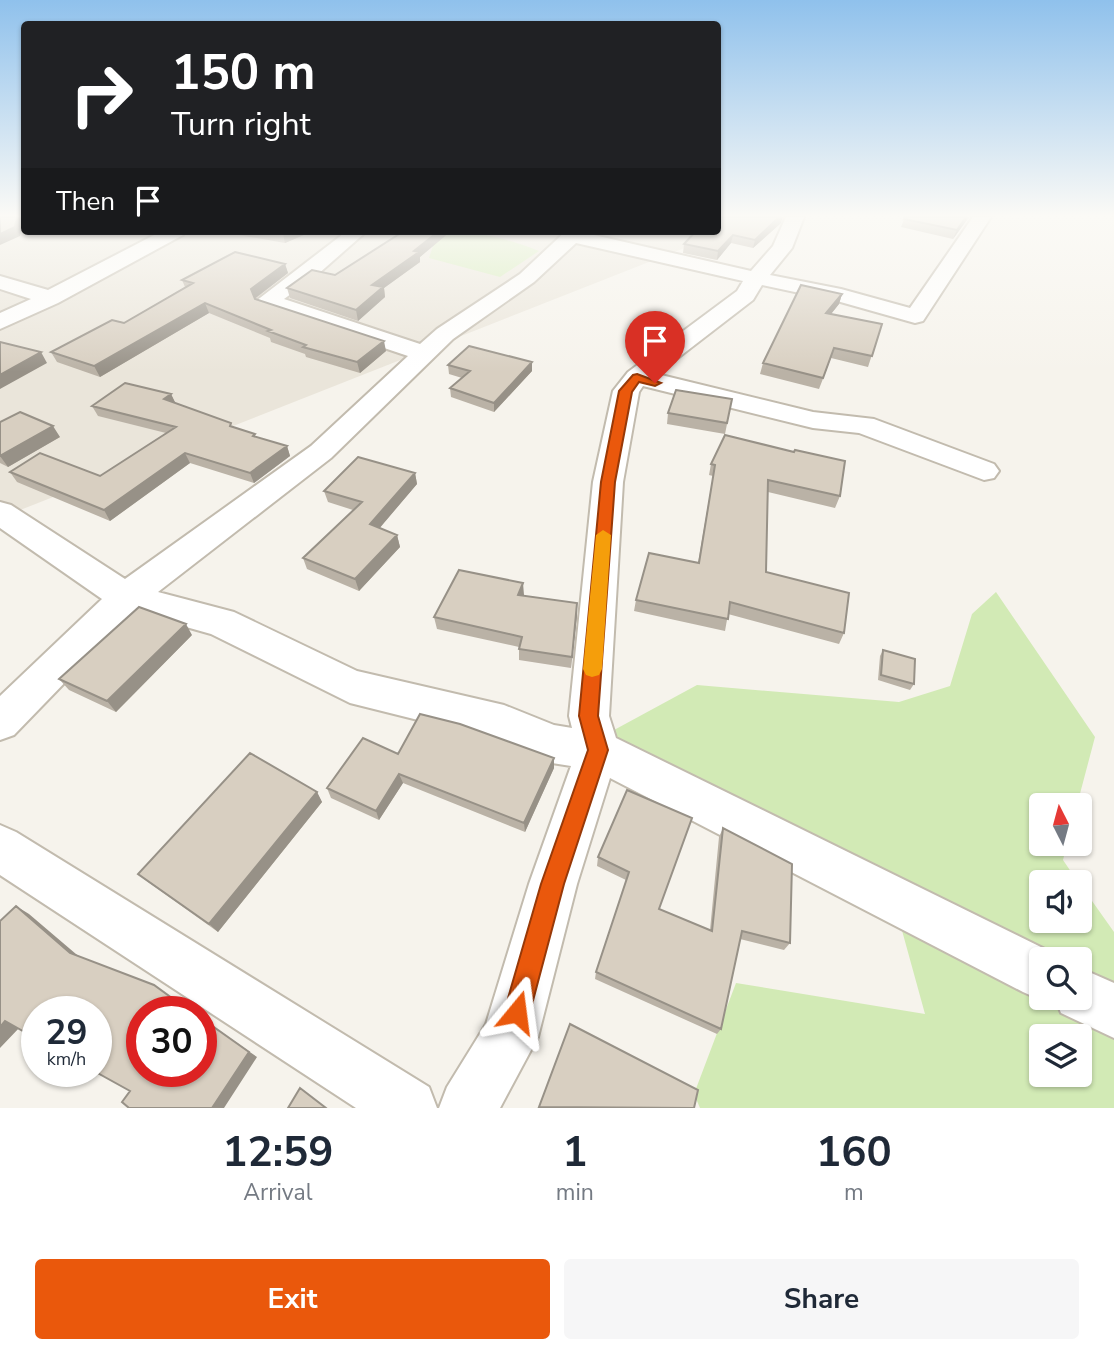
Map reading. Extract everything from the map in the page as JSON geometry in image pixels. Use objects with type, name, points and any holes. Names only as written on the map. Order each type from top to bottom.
[{"type":"street","points":[[0,322],[105,269]]},
{"type":"street","points":[[313,269],[267,302],[423,353]]},
{"type":"street","points":[[0,722],[126,597],[321,452],[445,334],[537,269]]},
{"type":"street","points":[[717,269],[841,295],[915,316],[947,269]]},
{"type":"street","points":[[468,1108],[510,1037],[553,884],[598,750],[589,716],[608,482],[626,391],[637,377],[745,295],[763,269]]},
{"type":"street","points":[[0,282],[50,298]]},
{"type":"street","points":[[637,377],[813,420],[864,425],[984,471]]},
{"type":"street","points":[[0,513],[126,597],[221,622],[350,685],[504,723],[552,744],[598,750],[1029,968]]},
{"type":"street","points":[[0,848],[408,1108]]},
{"type":"street","points":[[1092,1000],[1114,1011]]},
{"type":"shaded area","points":[[0,269],[632,269],[0,518]]},
{"type":"green space","points":[[469,269],[512,269],[500,277]]},
{"type":"green space","points":[[996,592],[1095,737],[1080,793],[1029,793],[1029,856],[1064,856],[1063,860],[1070,870],[1029,870],[1029,933],[1092,933],[1092,901],[1114,932],[1114,1108],[700,1108],[694,1094],[736,983],[925,1014],[898,916],[603,736],[697,685],[899,702],[950,686],[972,614]]},
{"type":"building","points":[[203,269],[279,269],[251,289],[255,299],[384,341],[357,362],[303,347],[306,345],[205,303],[94,366],[51,352],[112,320],[124,323],[193,283],[182,280]]},
{"type":"building","points":[[345,269],[395,269],[372,285],[383,287],[356,310],[287,288],[312,270],[335,275]]},
{"type":"building","points":[[801,285],[842,294],[826,313],[882,324],[872,356],[834,348],[823,378],[763,363]]},
{"type":"building","points":[[0,342],[41,352],[0,375]]},
{"type":"building","points":[[469,346],[532,362],[494,403],[450,388],[470,371],[448,365]]},
{"type":"building","points":[[125,383],[171,394],[164,399],[231,423],[230,426],[255,434],[253,436],[287,446],[250,473],[185,453],[104,510],[10,472],[40,453],[100,476],[176,427],[92,406]]},
{"type":"building","points":[[676,390],[732,399],[727,423],[668,413]]},
{"type":"building","points":[[20,412],[53,426],[0,456],[0,422]]},
{"type":"building","points":[[725,435],[845,461],[840,496],[768,480],[766,572],[849,593],[844,633],[730,602],[728,619],[636,600],[649,553],[699,563],[715,465],[711,464]]},
{"type":"building","points":[[358,457],[415,473],[370,524],[397,535],[355,579],[303,558],[362,502],[324,491]]},
{"type":"building","points":[[459,570],[523,583],[518,595],[577,603],[572,657],[519,649],[522,637],[434,617]]},
{"type":"building","points":[[139,607],[186,624],[107,701],[59,679]]},
{"type":"building","points":[[883,650],[915,659],[914,684],[881,675]]},
{"type":"building","points":[[420,714],[460,724],[554,758],[524,823],[399,774],[376,811],[327,788],[363,738],[398,754]]},
{"type":"building","points":[[250,753],[317,792],[209,924],[138,874]]},
{"type":"building","points":[[627,790],[692,818],[659,909],[712,931],[723,828],[792,864],[790,943],[742,931],[721,1029],[596,972],[629,872],[598,857]]},
{"type":"building","points":[[16,906],[70,953],[154,985],[169,996],[126,996],[126,1087],[217,1087],[217,1029],[249,1052],[212,1108],[129,1108],[122,1102],[130,1091],[112,1081],[112,996],[21,996],[21,1030],[5,1021],[0,1027],[0,921]]},
{"type":"building","points":[[570,1024],[698,1090],[694,1108],[539,1107]]},
{"type":"building","points":[[300,1088],[326,1108],[288,1108]]},
{"type":"slow traffic","points":[[592,669],[603,535]]},
{"type":"route","points":[[517,1012],[553,884],[598,750],[589,716],[608,482],[626,391],[637,377],[655,383]]}]
